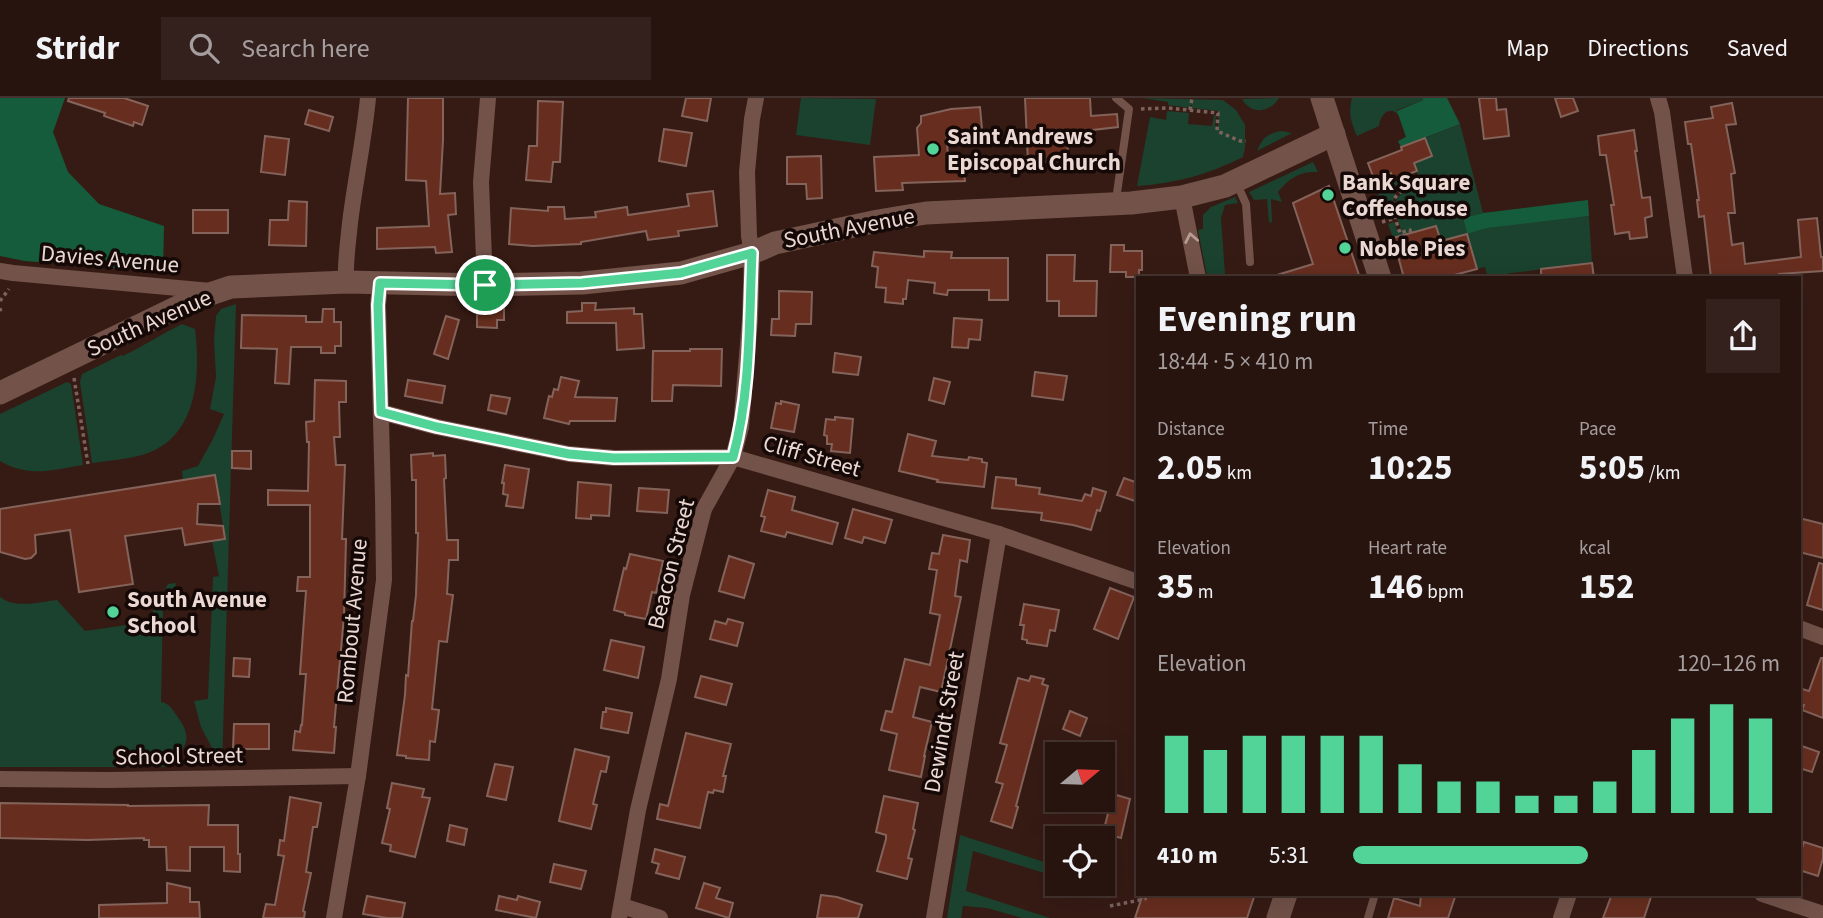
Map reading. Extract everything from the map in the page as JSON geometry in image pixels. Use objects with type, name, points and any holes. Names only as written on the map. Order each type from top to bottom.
[{"type":"street","points":[[346,282],[345,262],[352,203],[368,98]]},
{"type":"street","points":[[485,285],[481,182],[488,98]]},
{"type":"street","name":"Beacon Street","points":[[620,912],[638,810],[669,679],[682,595],[704,509],[733,457],[741,427],[750,319],[752,253],[747,172],[756,98]]},
{"type":"street","points":[[1322,98],[1379,276]]},
{"type":"street","points":[[1658,98],[1685,276]]},
{"type":"street","name":"South Avenue","points":[[0,393],[181,306],[231,287],[346,282],[485,285],[582,283],[681,273],[752,253],[775,243],[926,213],[1131,203],[1182,197],[1224,186],[1334,134]]},
{"type":"street","points":[[1182,197],[1198,276]]},
{"type":"street","name":"Davies Avenue","points":[[0,271],[217,292]]},
{"type":"street","name":"Rombout Avenue","points":[[334,918],[358,776],[384,580],[378,305],[380,283]]},
{"type":"street","name":"Cliff Street","points":[[381,412],[437,427],[569,454],[614,458],[733,457],[999,534],[1136,581]]},
{"type":"street","name":"Dewindt Street","points":[[934,918],[999,534]]},
{"type":"street","points":[[1801,629],[1823,637]]},
{"type":"street","name":"School Street","points":[[0,779],[358,776]]},
{"type":"street","points":[[1278,918],[1285,896]]},
{"type":"street","points":[[1561,918],[1568,896]]},
{"type":"street","points":[[1768,896],[1823,914]]},
{"type":"street","points":[[620,912],[660,918]]},
{"type":"lane","points":[[1115,203],[1129,109],[1116,98]]},
{"type":"lane","points":[[1236,181],[1247,204],[1250,262]]},
{"type":"lane","points":[[1367,918],[1374,896]]},
{"type":"path","points":[[1190,110],[1192,98]]},
{"type":"path","points":[[1129,109],[1168,108],[1218,113],[1217,131],[1246,141]]},
{"type":"path","points":[[1409,174],[1409,187],[1399,193],[1393,207],[1400,233],[1410,230],[1411,233]]},
{"type":"path","points":[[1387,221],[1395,218]]},
{"type":"path","points":[[0,301],[10,286]]},
{"type":"path","points":[[74,376],[88,464]]},
{"type":"path","points":[[1110,906],[1145,899],[1146,896]]},
{"type":"green space","points":[[0,98],[65,98],[53,132],[68,172],[99,204],[164,226],[163,272],[25,261],[0,256]]},
{"type":"green space","points":[[801,98],[876,99],[870,145],[796,135]]},
{"type":"green space","points":[[1143,98],[1223,100],[1236,110],[1245,125],[1243,157],[1191,177],[1137,186],[1150,117],[1166,120],[1167,111],[1189,113],[1188,124],[1212,126],[1216,115],[1215,126],[1218,127],[1219,111],[1192,108],[1192,105],[1190,108],[1168,105],[1168,102]]},
{"type":"green space","points":[[1279,98],[1271,107],[1260,110],[1250,108],[1242,99]]},
{"type":"green space","points":[[1352,98],[1423,100],[1397,110],[1399,116],[1392,111],[1386,112],[1379,126],[1357,136],[1351,117]]},
{"type":"green space","points":[[1423,98],[1447,98],[1460,124],[1401,147],[1398,141],[1406,137],[1397,111]]},
{"type":"green space","points":[[1460,124],[1483,213],[1463,218],[1467,234],[1441,241],[1436,226],[1393,238],[1388,224],[1394,222],[1397,230],[1401,229],[1396,211],[1397,198],[1411,187],[1418,175],[1414,163],[1431,156],[1425,138]]},
{"type":"green space","points":[[1282,131],[1292,133],[1257,151],[1266,137]]},
{"type":"green space","points":[[1313,162],[1318,172],[1300,174],[1286,183],[1278,192],[1282,202],[1271,199],[1272,223],[1269,222],[1267,199],[1254,200],[1249,192]]},
{"type":"green space","points":[[1391,173],[1394,182],[1407,178],[1408,183],[1396,192],[1391,207],[1393,217],[1386,219],[1374,179]]},
{"type":"green space","points":[[1235,197],[1238,203],[1225,205],[1221,218],[1225,274],[1207,276],[1198,230],[1203,229],[1203,215],[1211,207]]},
{"type":"green space","points":[[1588,200],[1589,216],[1487,228],[1467,234],[1463,218],[1483,213]]},
{"type":"green space","points":[[1589,216],[1592,263],[1497,276],[1487,276],[1485,267],[1477,269],[1467,234],[1486,228]]},
{"type":"green space","points":[[236,304],[222,767],[201,727],[194,701],[208,699],[213,577],[219,576],[212,541],[225,539],[215,475],[183,480],[182,471],[198,466],[224,414],[210,409],[216,377],[216,316],[221,309]]},
{"type":"green space","points":[[182,324],[195,329],[197,362],[193,397],[181,428],[170,440],[148,453],[92,463],[80,382],[82,374],[123,356]]},
{"type":"green space","points":[[67,382],[71,384],[83,465],[31,471],[21,470],[0,461],[0,414]]},
{"type":"green space","points":[[176,583],[173,605],[163,607],[161,702],[172,709],[186,732],[185,744],[178,755],[166,767],[0,767],[0,597],[20,604],[57,600],[85,631],[147,622],[168,584]]},
{"type":"green space","points":[[960,835],[1045,862],[1045,873],[973,851],[966,891],[1050,918],[1022,918],[987,908],[963,906],[961,918],[947,918]]},
{"type":"building","points":[[69,98],[124,98],[148,106],[142,125],[134,122],[133,126],[68,101]]},
{"type":"building","points":[[408,98],[443,98],[440,194],[455,193],[456,214],[448,215],[452,252],[436,253],[435,247],[377,249],[377,228],[429,226],[426,181],[406,180]]},
{"type":"building","points":[[686,98],[711,98],[707,121],[682,116]]},
{"type":"building","points":[[1025,98],[1090,98],[1091,116],[1117,114],[1118,127],[1067,133],[1068,161],[1028,162]]},
{"type":"building","points":[[1479,98],[1496,98],[1497,110],[1506,109],[1509,136],[1484,139]]},
{"type":"building","points":[[1555,98],[1573,98],[1578,111],[1561,117]]},
{"type":"building","points":[[538,101],[563,102],[560,162],[553,162],[551,182],[526,180],[529,146],[537,146]]},
{"type":"building","points":[[1732,103],[1736,124],[1726,125],[1735,173],[1731,174],[1735,213],[1728,213],[1732,245],[1743,243],[1745,264],[1801,257],[1798,220],[1817,218],[1823,271],[1771,276],[1711,276],[1704,216],[1699,217],[1691,144],[1688,144],[1685,122],[1713,118],[1711,107]]},
{"type":"building","name":"Saint Andrews Episcopal Church","points":[[980,107],[982,129],[946,132],[949,167],[963,166],[965,181],[902,183],[903,190],[876,191],[874,157],[919,155],[917,128],[921,123],[921,116],[951,109]]},
{"type":"building","points":[[309,110],[333,117],[329,131],[305,124]]},
{"type":"building","points":[[664,129],[692,133],[686,166],[659,161]]},
{"type":"building","points":[[1634,130],[1642,198],[1650,197],[1652,216],[1645,218],[1647,237],[1630,239],[1629,232],[1615,234],[1611,205],[1614,205],[1606,155],[1600,155],[1598,136]]},
{"type":"building","points":[[265,136],[289,139],[285,175],[261,172]]},
{"type":"building","points":[[1425,138],[1432,156],[1414,163],[1417,171],[1393,180],[1391,173],[1374,179],[1368,163]]},
{"type":"building","points":[[821,156],[822,198],[807,199],[806,184],[787,184],[787,157]]},
{"type":"building","points":[[1329,186],[1359,276],[1277,276],[1313,264],[1293,203]]},
{"type":"building","points":[[713,191],[717,226],[678,231],[679,236],[648,240],[646,231],[581,244],[509,244],[511,208],[548,211],[548,207],[564,207],[565,219],[596,217],[595,212],[627,207],[628,215],[689,206],[687,194]]},
{"type":"building","points":[[289,201],[307,202],[306,246],[269,245],[270,220],[288,220]]},
{"type":"building","points":[[193,210],[228,210],[228,233],[193,233]]},
{"type":"building","points":[[1436,226],[1441,241],[1467,234],[1477,269],[1451,276],[1403,276],[1393,238]]},
{"type":"building","points":[[1111,245],[1124,245],[1124,251],[1142,251],[1142,270],[1139,270],[1139,276],[1126,277],[1126,272],[1110,272]]},
{"type":"building","points":[[924,251],[952,252],[951,258],[1008,258],[1008,300],[989,300],[989,290],[948,290],[947,295],[934,293],[935,283],[908,280],[903,304],[885,302],[886,288],[876,287],[878,267],[872,266],[874,252],[924,257]]},
{"type":"building","points":[[1047,255],[1075,255],[1074,281],[1097,281],[1096,316],[1059,316],[1059,301],[1047,301]]},
{"type":"building","points":[[1592,263],[1594,276],[1541,276],[1541,269]]},
{"type":"building","points":[[779,291],[812,292],[811,324],[796,324],[795,336],[771,335],[772,319],[779,319]]},
{"type":"building","points":[[582,303],[596,303],[595,310],[634,308],[634,314],[642,314],[644,348],[617,350],[616,323],[567,323],[567,312],[582,311]]},
{"type":"building","points":[[477,305],[504,306],[504,320],[497,320],[497,328],[477,327]]},
{"type":"building","points":[[323,309],[334,309],[334,322],[341,322],[341,346],[335,346],[335,353],[321,353],[321,347],[291,347],[289,384],[275,383],[277,349],[241,348],[242,315],[306,316],[306,322],[322,322]]},
{"type":"building","points":[[446,316],[459,320],[448,359],[434,354]]},
{"type":"building","points":[[954,318],[982,320],[980,340],[969,339],[968,348],[952,347]]},
{"type":"building","points":[[722,349],[721,386],[673,385],[672,401],[652,401],[653,351]]},
{"type":"building","points":[[835,353],[861,357],[858,375],[833,372]]},
{"type":"building","points":[[1035,372],[1067,376],[1063,400],[1032,396]]},
{"type":"building","points":[[561,377],[579,381],[575,397],[617,398],[615,421],[570,421],[569,424],[544,418],[549,396],[552,397],[554,389],[558,390]]},
{"type":"building","points":[[934,378],[950,382],[944,404],[929,400]]},
{"type":"building","points":[[315,380],[346,381],[346,402],[339,402],[340,437],[334,437],[336,465],[345,465],[342,539],[346,539],[344,616],[334,753],[293,750],[295,731],[300,732],[302,725],[306,674],[300,674],[306,591],[297,591],[298,577],[310,577],[310,505],[268,505],[268,490],[308,491],[309,442],[306,422],[314,421]]},
{"type":"building","points":[[408,380],[445,386],[442,403],[405,396]]},
{"type":"building","points":[[491,395],[510,398],[506,414],[488,410]]},
{"type":"building","points":[[781,401],[799,405],[794,432],[771,428],[776,403],[781,404]]},
{"type":"building","points":[[835,417],[853,419],[850,453],[831,451],[832,444],[827,444],[827,436],[824,435],[826,419],[835,420]]},
{"type":"building","points":[[908,434],[936,441],[932,456],[982,459],[982,462],[987,463],[984,487],[937,482],[938,480],[899,471]]},
{"type":"building","points":[[232,451],[251,451],[251,469],[232,468]]},
{"type":"building","points":[[433,453],[433,456],[445,455],[447,540],[458,540],[458,560],[449,560],[447,594],[453,595],[447,642],[439,641],[432,709],[439,710],[435,742],[430,741],[429,760],[397,755],[416,595],[418,533],[416,480],[412,480],[411,455]]},
{"type":"building","points":[[505,465],[529,469],[523,508],[506,506],[508,495],[503,494],[502,483]]},
{"type":"building","points":[[215,475],[220,504],[198,504],[197,524],[223,526],[225,539],[185,545],[182,528],[125,536],[133,584],[79,592],[70,530],[35,535],[36,553],[31,558],[25,559],[0,552],[0,509]]},
{"type":"building","points":[[996,477],[1016,479],[1016,485],[1040,488],[1039,494],[1082,501],[1085,494],[1091,496],[1093,488],[1106,492],[1091,530],[1041,520],[1042,513],[992,508]]},
{"type":"building","points":[[1124,478],[1136,482],[1136,501],[1117,495]]},
{"type":"building","points":[[578,482],[611,485],[609,516],[576,518]]},
{"type":"building","points":[[639,488],[669,490],[667,513],[637,511]]},
{"type":"building","points":[[768,490],[795,497],[792,510],[838,523],[832,544],[787,532],[785,537],[761,531],[765,517],[761,516]]},
{"type":"building","points":[[853,509],[892,520],[885,543],[864,537],[862,543],[845,538]]},
{"type":"building","points":[[1801,518],[1823,524],[1823,558],[1801,552]]},
{"type":"building","points":[[943,535],[970,540],[967,562],[960,560],[955,596],[961,597],[941,692],[920,687],[913,717],[932,722],[921,777],[889,770],[897,734],[881,730],[886,711],[892,712],[905,659],[930,665],[940,615],[930,613],[937,570],[929,569],[932,553],[939,554]]},
{"type":"building","points":[[630,554],[663,561],[656,593],[652,592],[646,619],[614,610]]},
{"type":"building","points":[[729,556],[754,564],[744,598],[719,591]]},
{"type":"building","points":[[1819,563],[1823,564],[1823,610],[1807,605]]},
{"type":"building","points":[[1110,588],[1134,597],[1118,639],[1094,629]]},
{"type":"building","points":[[1024,604],[1059,610],[1055,631],[1050,630],[1047,646],[1027,643],[1027,640],[1022,639],[1024,625],[1020,625]]},
{"type":"building","points":[[728,619],[743,623],[737,646],[710,639],[715,621],[726,624]]},
{"type":"building","points":[[611,640],[644,647],[638,678],[604,670]]},
{"type":"building","points":[[234,658],[250,659],[249,677],[233,676]]},
{"type":"building","points":[[1823,658],[1823,718],[1802,710],[1804,705],[1801,704],[1801,689],[1809,691]]},
{"type":"building","points":[[701,676],[732,684],[726,705],[695,697]]},
{"type":"building","points":[[1031,676],[1044,679],[1042,684],[1048,686],[1012,828],[991,821],[1003,784],[996,782],[1007,745],[1000,743],[1018,678],[1029,681]]},
{"type":"building","points":[[606,708],[632,713],[628,733],[601,728]]},
{"type":"building","points":[[1070,711],[1087,718],[1080,736],[1063,729]]},
{"type":"building","points":[[234,724],[269,724],[269,749],[233,749]]},
{"type":"building","points":[[686,733],[731,744],[723,776],[726,776],[723,792],[708,792],[700,828],[657,819],[660,804],[668,806]]},
{"type":"building","points":[[1801,746],[1819,752],[1812,772],[1801,769]]},
{"type":"building","points":[[575,749],[609,757],[606,772],[601,771],[593,804],[597,805],[591,829],[559,821]]},
{"type":"building","points":[[495,764],[513,767],[506,800],[487,796]]},
{"type":"building","points":[[392,783],[424,789],[422,797],[430,798],[415,857],[390,851],[391,845],[382,843],[390,809],[387,808]]},
{"type":"building","points":[[1115,795],[1130,799],[1121,838],[1115,836],[1115,826],[1105,826],[1108,812],[1115,812]]},
{"type":"building","points":[[884,796],[918,803],[907,879],[877,871],[886,839],[886,835],[876,832]]},
{"type":"building","points":[[290,797],[321,803],[317,827],[313,827],[306,872],[311,873],[304,918],[263,918],[266,904],[275,905],[284,856],[278,855],[280,840],[284,841]]},
{"type":"building","points":[[0,803],[209,805],[208,825],[238,825],[240,872],[224,871],[224,847],[190,847],[190,871],[167,870],[166,847],[149,847],[149,840],[144,838],[0,838]]},
{"type":"building","points":[[450,825],[467,829],[464,845],[447,841]]},
{"type":"building","points":[[1804,842],[1823,848],[1818,876],[1801,871]]},
{"type":"building","points":[[655,849],[685,857],[679,879],[656,873],[659,864],[652,862]]},
{"type":"building","points":[[554,864],[586,871],[581,889],[550,882]]},
{"type":"building","points":[[167,883],[190,888],[190,902],[199,902],[200,918],[99,918],[99,905],[167,903]]},
{"type":"building","points":[[704,883],[720,888],[716,898],[733,903],[729,918],[696,908]]},
{"type":"building","points":[[821,895],[862,905],[858,918],[817,918]]},
{"type":"building","points":[[367,896],[405,903],[402,918],[363,914]]},
{"type":"building","points":[[499,896],[517,900],[518,896],[540,902],[536,918],[496,910]]},
{"type":"building","points":[[1142,896],[1254,896],[1247,918],[1135,918]]},
{"type":"building","points":[[1421,896],[1455,896],[1448,918],[1388,918],[1394,898],[1420,906]]},
{"type":"building","points":[[1611,896],[1651,896],[1644,918],[1603,918]]},
{"type":"place","name":"Saint Andrews Episcopal Church","points":[[933,149]]},
{"type":"place","name":"Bank Square Coffeehouse","points":[[1328,195]]},
{"type":"place","name":"Noble Pies","points":[[1345,248]]},
{"type":"place","name":"South Avenue School","points":[[113,612]]},
{"type":"route","points":[[752,253],[750,319],[741,427],[733,457],[614,458],[569,454],[437,427],[381,412],[378,305],[380,283],[485,285],[582,283],[681,273],[752,253]]}]
